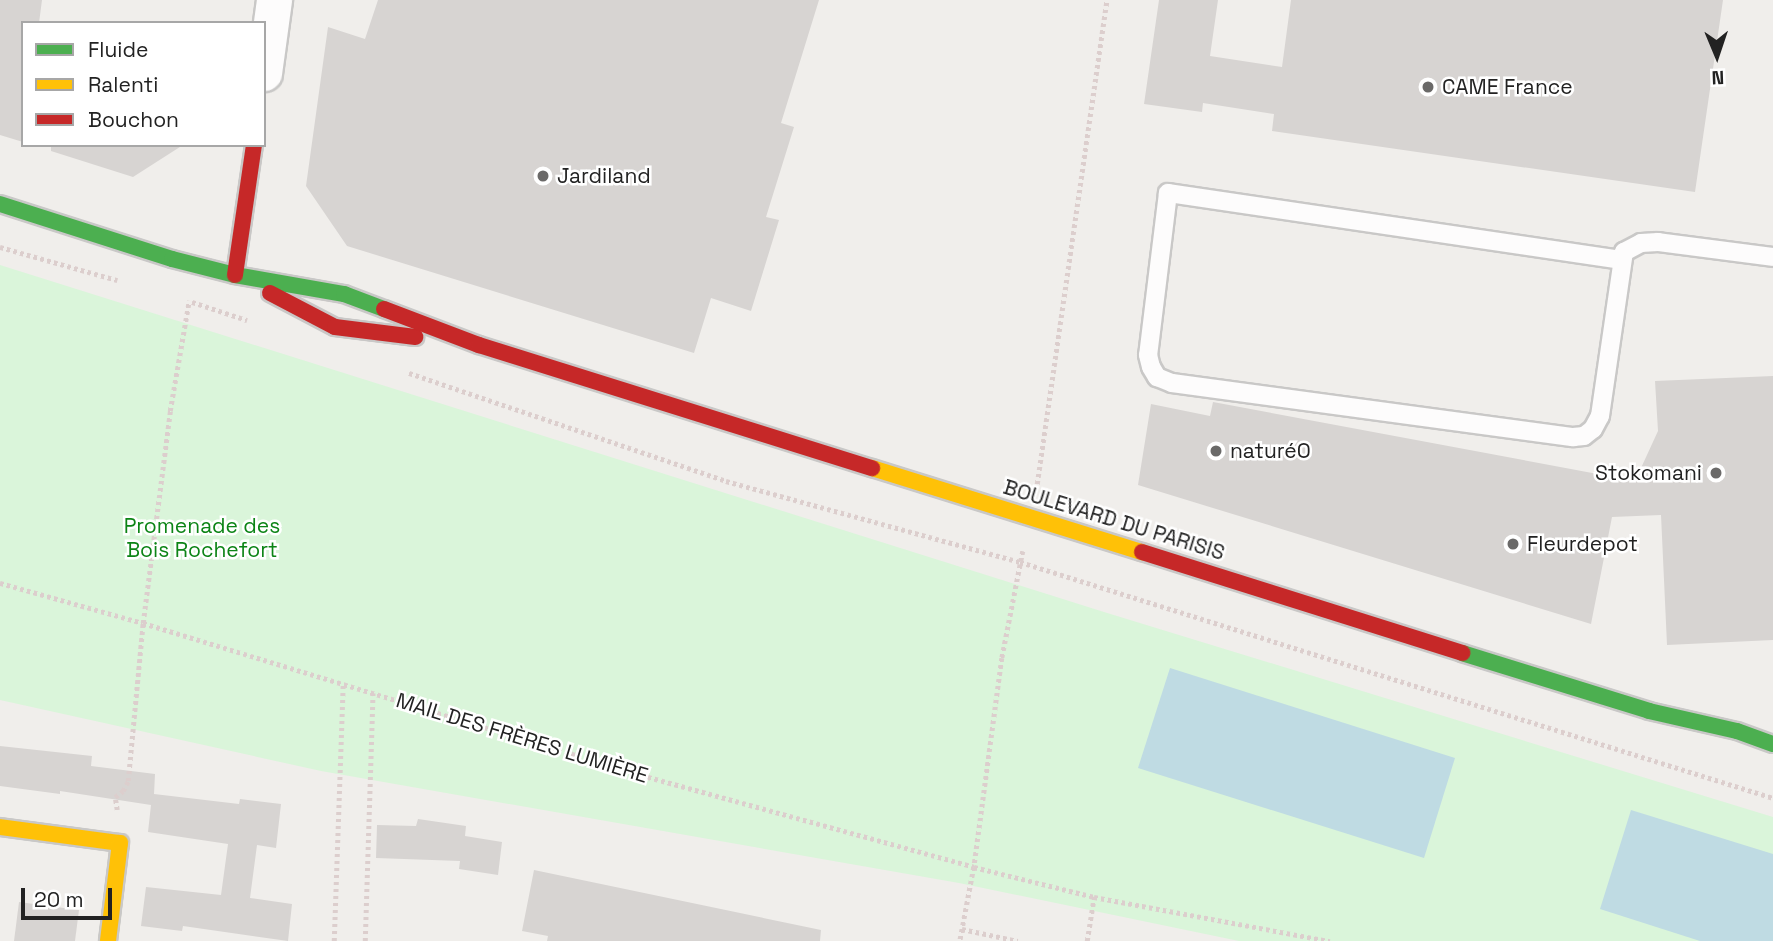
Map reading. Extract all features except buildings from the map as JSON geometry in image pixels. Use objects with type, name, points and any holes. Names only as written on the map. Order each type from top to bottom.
[{"type":"street","points":[[266,58],[274,0]]},
{"type":"street","points":[[235,275],[254,147]]},
{"type":"street","name":"BOULEVARD DU PARISIS","points":[[3,205],[149,252],[235,275],[344,294],[480,345],[1649,711],[1737,731],[1773,744]]},
{"type":"street","name":"BOULEVARD DU PARISIS","points":[[235,275],[335,327],[480,345]]},
{"type":"street","name":"BOULEVARD DU PARISIS","points":[[1737,731],[1773,727]]},
{"type":"street","points":[[0,827],[120,842],[108,941]]},
{"type":"lane","points":[[1622,260],[1168,193],[1148,355],[1157,377],[1172,383],[1573,437],[1584,436],[1593,429],[1600,416],[1624,252],[1641,243],[1773,257]]},
{"type":"path","points":[[960,941],[974,867],[1002,658],[1020,562],[1032,516],[1107,0]]},
{"type":"path","points":[[0,247],[129,284]]},
{"type":"path","points":[[177,298],[253,322]]},
{"type":"path","points":[[114,842],[118,812],[115,797],[123,791],[128,781],[143,623],[170,411],[189,301]]},
{"type":"path","points":[[396,369],[726,481],[1020,562],[1773,798]]},
{"type":"path","name":"MAIL DES FRÈRES LUMIÈRE","points":[[0,583],[143,623],[641,775],[974,867],[1094,898],[1330,941]]},
{"type":"path","points":[[334,941],[343,684]]},
{"type":"path","points":[[365,941],[373,693]]},
{"type":"path","points":[[1087,941],[1094,898]]},
{"type":"path","points":[[962,929],[1018,941]]},
{"type":"green space","name":"Promenade des Bois Rochefort","points":[[0,265],[1104,612],[1773,817],[1773,941],[1239,941],[959,883],[321,771],[0,700]]},
{"type":"water","points":[[1170,668],[1455,758],[1424,858],[1138,768]]},
{"type":"water","points":[[1631,810],[1773,854],[1773,941],[1700,941],[1600,909]]},
{"type":"traffic: fast","points":[[0,204],[172,259],[235,275],[344,294],[384,309]]},
{"type":"traffic: fast","points":[[1462,653],[1649,711],[1737,731],[1773,744]]},
{"type":"traffic: slow","points":[[872,468],[1142,552]]},
{"type":"traffic: slow","points":[[0,827],[120,843],[108,941]]},
{"type":"traffic: jam","points":[[235,275],[254,147]]},
{"type":"traffic: jam","points":[[270,293],[335,327],[415,337]]},
{"type":"traffic: jam","points":[[384,309],[479,345],[872,468]]},
{"type":"traffic: jam","points":[[1142,552],[1462,653]]},
{"type":"place","name":"CAME France","points":[[1428,87]]},
{"type":"place","name":"Jardiland","points":[[543,176]]},
{"type":"place","name":"naturéO","points":[[1216,451]]},
{"type":"place","name":"Stokomani","points":[[1716,473]]},
{"type":"place","name":"Fleurdepot","points":[[1513,544]]}]
